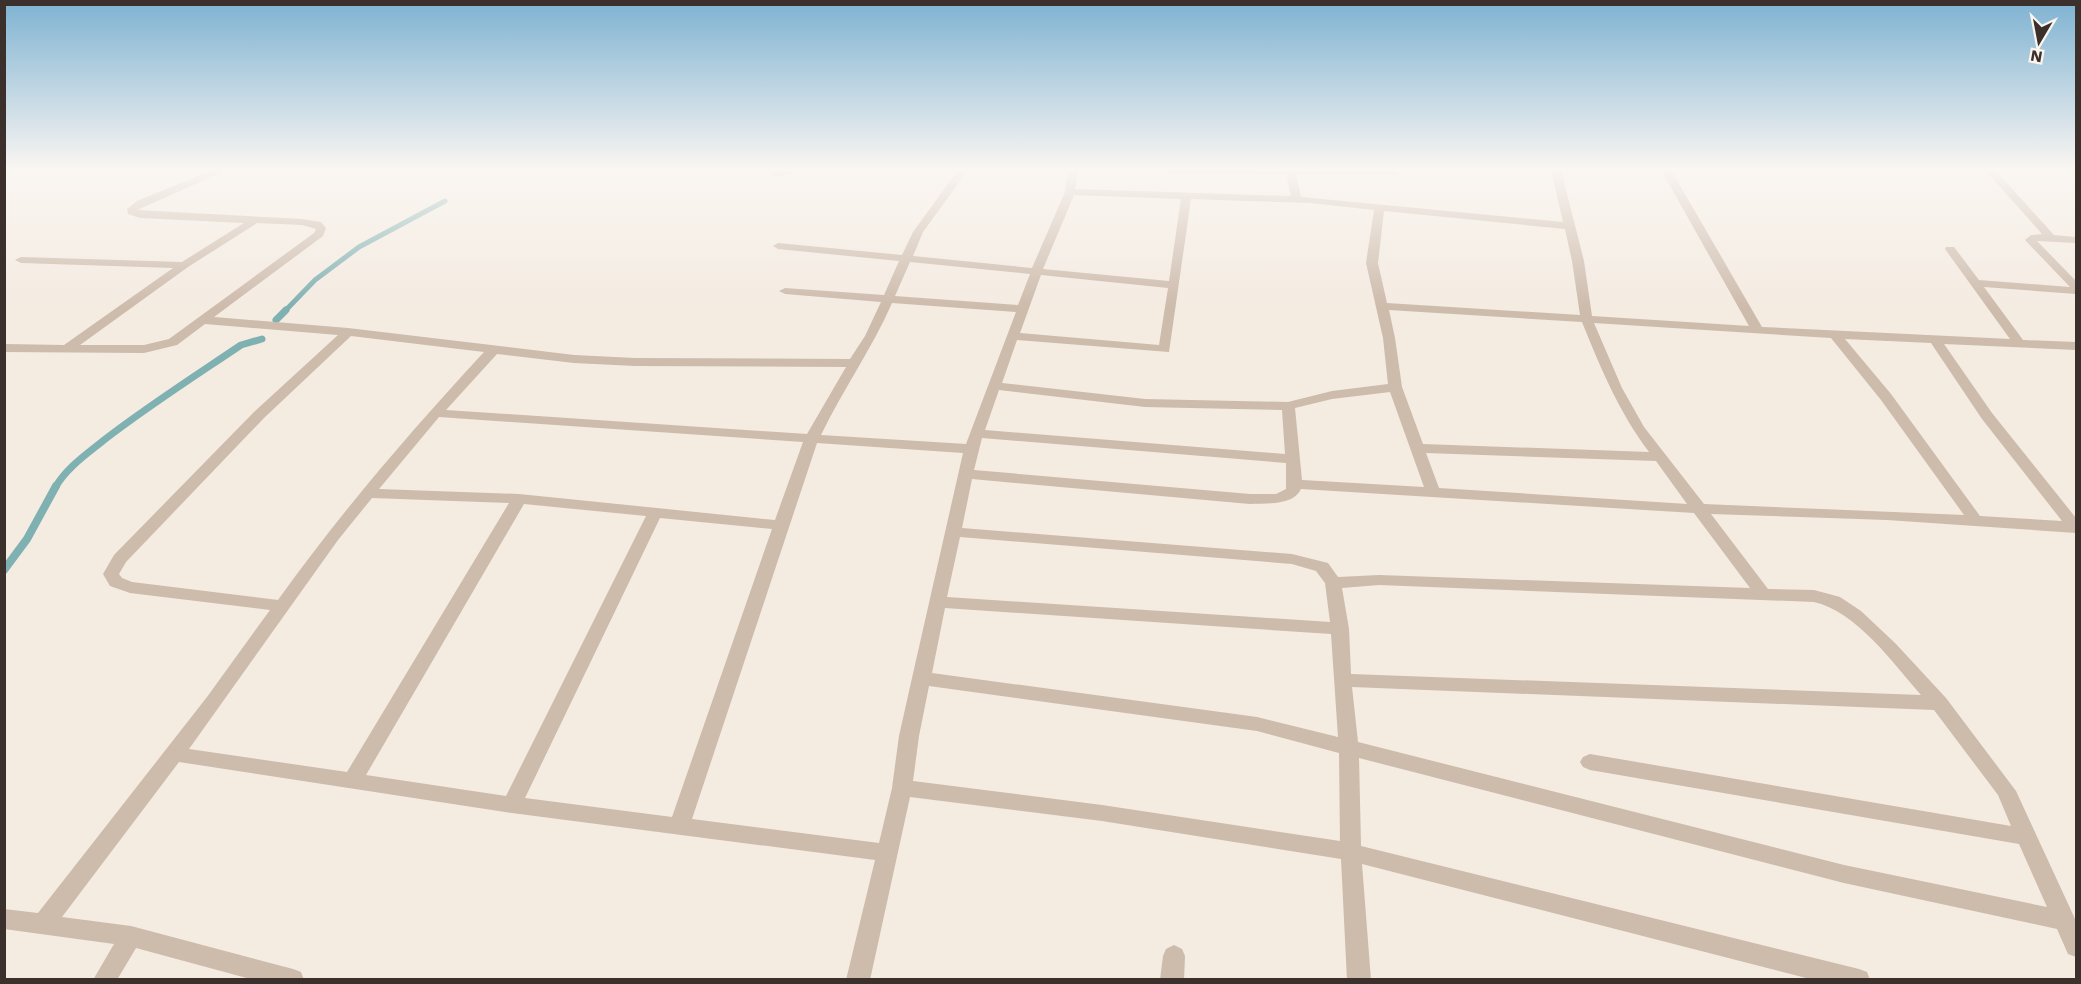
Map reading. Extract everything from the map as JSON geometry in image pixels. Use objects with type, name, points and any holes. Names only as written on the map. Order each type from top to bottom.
[{"type":"street","points":[[4,348],[144,349],[173,342],[319,234],[321,228],[317,224],[309,223],[161,216]]},
{"type":"street","points":[[679,828],[805,453],[828,406],[888,301],[918,232],[930,216]]},
{"type":"street","points":[[858,980],[902,788],[921,678],[965,474],[974,441],[1022,309],[1060,216]]},
{"type":"street","points":[[1014,336],[1166,349],[1183,216]]},
{"type":"street","points":[[1377,216],[1372,263],[1389,338],[1395,387],[1433,492]]},
{"type":"street","points":[[1462,216],[1570,226]]},
{"type":"street","points":[[1567,216],[1586,318],[1615,388],[1638,428],[1764,595]]},
{"type":"street","points":[[1692,216],[1758,331]]},
{"type":"street","points":[[2031,216],[2051,238]]},
{"type":"street","points":[[66,348],[184,265],[255,220]]},
{"type":"street","points":[[2076,240],[2035,237],[2030,240],[2076,289]]},
{"type":"street","points":[[778,246],[1174,285]]},
{"type":"street","points":[[1950,249],[2019,343]]},
{"type":"street","points":[[21,260],[184,265]]},
{"type":"street","points":[[1974,283],[2076,289]]},
{"type":"street","points":[[785,291],[888,301],[1022,309]]},
{"type":"street","points":[[1381,306],[1758,331],[2076,346]]},
{"type":"street","points":[[204,320],[348,332],[574,359],[635,362],[854,363]]},
{"type":"street","points":[[283,606],[130,587],[116,582],[111,574],[120,560],[259,415],[348,332]]},
{"type":"street","points":[[1835,335],[1886,397],[1975,520]]},
{"type":"street","points":[[1935,340],[1987,416],[2076,527]]},
{"type":"street","points":[[42,925],[174,754],[332,536],[435,413],[494,349]]},
{"type":"street","points":[[995,386],[1145,403],[1288,406],[1332,395],[1395,387]]},
{"type":"street","points":[[965,474],[1250,499],[1287,495],[1293,491],[1295,484],[1288,406]]},
{"type":"street","points":[[435,413],[813,440],[974,441],[1293,459]]},
{"type":"street","points":[[1417,448],[1660,457]]},
{"type":"street","points":[[1295,484],[1698,509],[1975,520],[2076,527]]},
{"type":"street","points":[[369,494],[519,500],[656,511],[780,525]]},
{"type":"street","points":[[352,782],[519,500]]},
{"type":"street","points":[[512,805],[656,511]]},
{"type":"street","points":[[953,532],[1292,559],[1322,567],[1333,583],[1340,629],[1342,680],[1349,746],[1351,852],[1359,980]]},
{"type":"street","points":[[1333,583],[1379,580],[1814,596],[1834,601],[1855,615],[1890,648],[1939,704],[2006,791],[2076,947]]},
{"type":"street","points":[[938,602],[1340,629]]},
{"type":"street","points":[[921,678],[1257,724],[1844,874],[2065,921]]},
{"type":"street","points":[[1342,680],[1939,704]]},
{"type":"street","points":[[174,754],[512,805],[887,853]]},
{"type":"street","points":[[1590,762],[2027,837]]},
{"type":"street","points":[[902,788],[1102,813],[1351,852],[1859,980]]},
{"type":"street","points":[[4,919],[131,936],[178,946],[293,980]]},
{"type":"street","points":[[104,980],[131,936]]},
{"type":"street","points":[[1172,980],[1174,956]]},
{"type":"waterway","points":[[284,312],[315,280],[359,247],[417,216]]},
{"type":"waterway","points":[[276,320],[284,312]]},
{"type":"waterway","points":[[55,488],[77,462],[138,415],[241,345],[262,339]]},
{"type":"waterway","points":[[4,570],[27,539],[56,486]]}]
